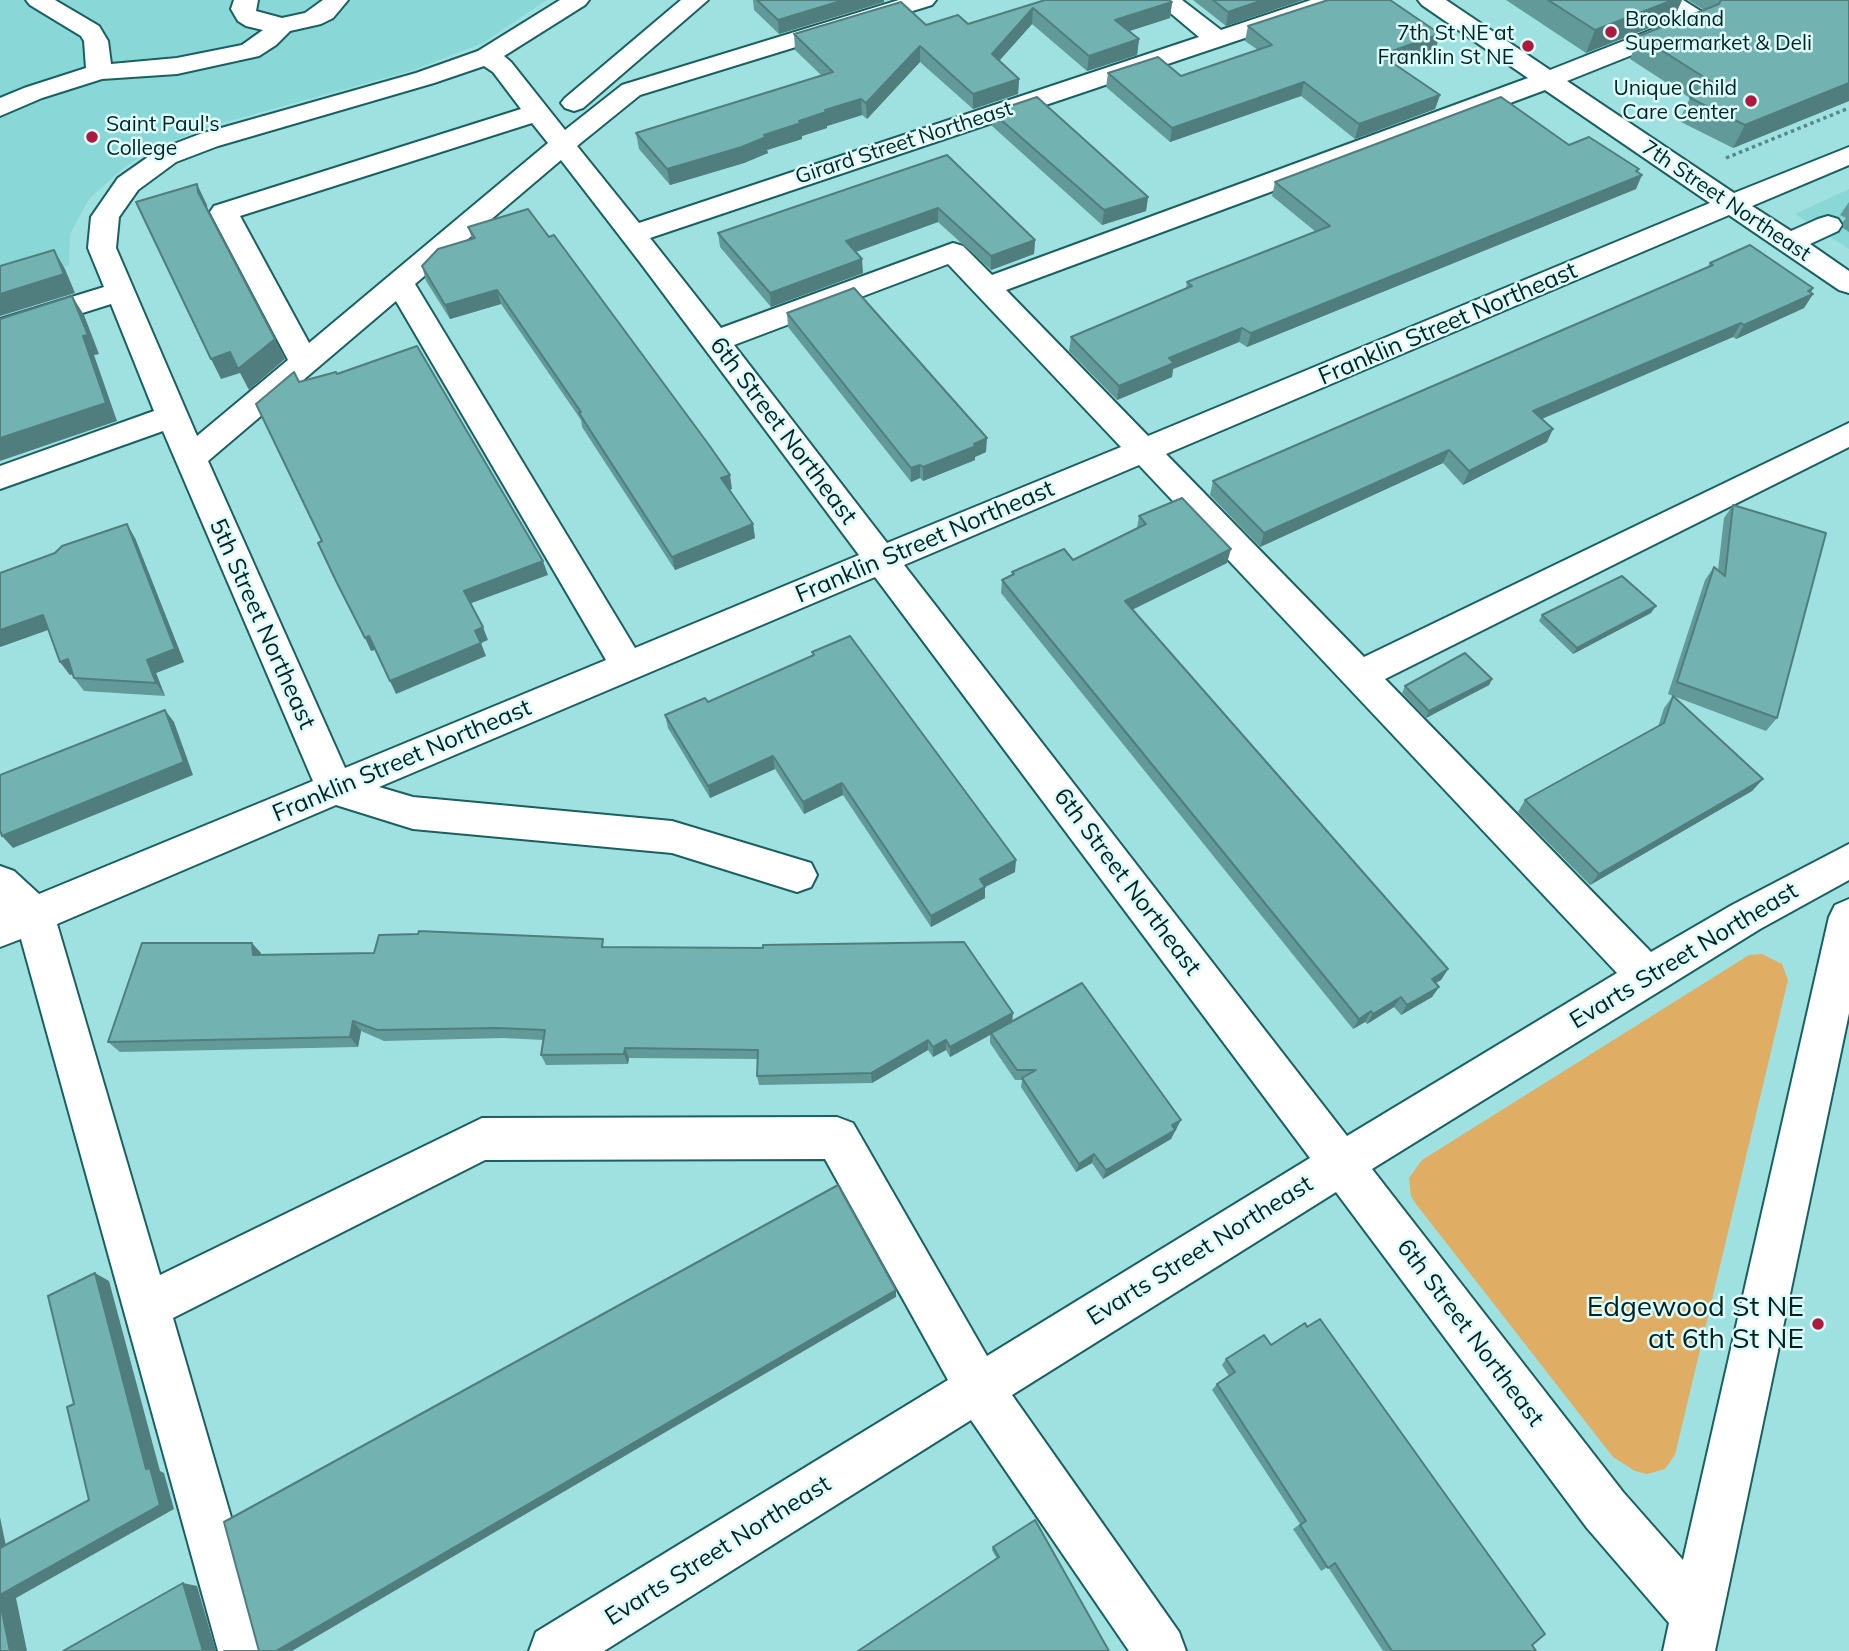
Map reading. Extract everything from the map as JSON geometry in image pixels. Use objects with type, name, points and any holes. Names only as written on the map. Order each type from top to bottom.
[{"type":"street","points":[[38,0],[90,31],[96,41],[99,72]]},
{"type":"street","points":[[246,0],[243,9],[255,22],[282,26],[312,19],[324,13],[336,0]]},
{"type":"street","name":"5th Street Northeast","points":[[335,789],[172,416],[102,248],[104,217],[128,184],[167,156],[209,140],[425,78],[487,56],[577,0]]},
{"type":"street","points":[[191,459],[400,283],[550,127],[696,0]]},
{"type":"street","points":[[304,362],[224,212],[550,127],[631,90],[924,0]]},
{"type":"street","points":[[1167,0],[1217,39]]},
{"type":"street","name":"Girard Street Northeast","points":[[633,234],[1335,0]]},
{"type":"street","name":"7th Street Northeast","points":[[1430,0],[1849,284]]},
{"type":"street","points":[[987,287],[1547,80],[1698,20],[1665,0]]},
{"type":"street","points":[[0,108],[43,90],[99,72],[177,66],[222,59],[250,51],[282,26]]},
{"type":"street","name":"6th Street Northeast","points":[[487,56],[502,67],[715,341],[1605,1510],[1693,1633]]},
{"type":"street","name":"Franklin Street Northeast","points":[[17,922],[1849,155]]},
{"type":"street","points":[[1788,243],[1828,225]]},
{"type":"street","points":[[715,341],[953,252],[1647,976]]},
{"type":"street","points":[[400,283],[628,666]]},
{"type":"street","points":[[0,329],[121,291]]},
{"type":"street","points":[[0,478],[172,416]]},
{"type":"street","points":[[1360,675],[1849,434]]},
{"type":"street","points":[[335,789],[413,813],[672,837],[797,875]]},
{"type":"street","name":"Evarts Street Northeast","points":[[555,1651],[1647,976],[1746,917],[1849,861]]},
{"type":"street","points":[[0,883],[17,922],[145,1307],[244,1651]]},
{"type":"street","points":[[1693,1633],[1849,917]]},
{"type":"street","points":[[145,1307],[482,1139],[837,1138],[979,1389],[1158,1650]]},
{"type":"path","points":[[1686,174],[1849,108]]},
{"type":"shaded area","name":"Saint Paul's College","points":[[0,0],[547,0],[483,43],[414,70],[215,125],[153,148],[121,170],[89,199],[70,234],[69,265],[0,285]]},
{"type":"shaded area","points":[[1849,189],[1849,249],[1795,214]]},
{"type":"shaded area","points":[[1762,954],[1782,964],[1788,980],[1675,1455],[1665,1469],[1647,1474],[1635,1471],[1613,1457],[1416,1204],[1411,1196],[1409,1178],[1422,1160],[1749,955]]},
{"type":"building","points":[[757,0],[844,0],[778,20]]},
{"type":"building","points":[[1045,0],[1172,2],[1115,20],[1139,39],[1089,56],[1033,8],[992,54],[1019,79],[973,94],[920,46],[866,103],[861,99],[825,110],[826,112],[764,135],[766,137],[742,147],[667,169],[636,133],[833,72],[794,34],[901,2],[926,25],[958,15],[968,24]]},
{"type":"building","points":[[1213,0],[1263,0],[1228,12]]},
{"type":"building","points":[[1328,0],[1390,0],[1440,34],[1381,55],[1440,95],[1359,124],[1304,82],[1172,128],[1108,73],[1158,57],[1181,76],[1272,45],[1248,26]]},
{"type":"building","points":[[1548,0],[1673,0],[1595,30]]},
{"type":"building","points":[[1721,0],[1849,0],[1849,83],[1745,125],[1690,98],[1718,86],[1639,36],[1719,4]]},
{"type":"building","points":[[1037,97],[1148,197],[1104,210],[992,112]]},
{"type":"building","points":[[1501,97],[1569,145],[1589,137],[1639,169],[1636,171],[1642,175],[1251,333],[1242,328],[1169,358],[1174,363],[1119,386],[1071,337],[1192,286],[1187,282],[1330,226],[1275,182]]},
{"type":"building","points":[[947,155],[1035,240],[991,256],[938,208],[846,241],[862,259],[770,293],[718,233]]},
{"type":"building","points":[[197,184],[198,192],[275,339],[238,369],[230,352],[211,359],[136,202]]},
{"type":"building","points":[[528,209],[549,237],[554,235],[709,445],[730,475],[721,478],[753,524],[672,557],[579,413],[581,412],[497,290],[445,305],[422,266],[438,249],[475,238],[468,227]]},
{"type":"building","points":[[1750,245],[1813,288],[1808,291],[1813,294],[1533,411],[1553,429],[1469,471],[1449,450],[1264,533],[1213,481],[1713,265],[1710,263]]},
{"type":"building","points":[[54,250],[64,274],[0,294],[0,266]]},
{"type":"building","points":[[854,288],[987,438],[974,444],[976,446],[923,467],[920,465],[911,468],[787,313]]},
{"type":"building","points":[[72,296],[88,335],[83,336],[106,403],[0,438],[0,319]]},
{"type":"building","points":[[417,346],[543,561],[464,591],[483,627],[475,631],[481,643],[390,681],[369,636],[365,638],[336,581],[318,543],[322,541],[256,404],[294,372],[299,382],[336,372],[337,374]]},
{"type":"building","points":[[1182,498],[1231,549],[1125,601],[1448,969],[1432,979],[1439,987],[1407,1005],[1401,997],[1359,1019],[1002,580],[1014,574],[1012,572],[1064,549],[1073,560],[1146,524],[1139,516]]},
{"type":"building","points":[[1733,505],[1826,533],[1777,718],[1677,682],[1714,567],[1725,576]]},
{"type":"building","points":[[127,524],[175,649],[147,660],[156,683],[74,678],[68,659],[60,662],[43,615],[0,630],[0,573],[55,553],[62,546]]},
{"type":"building","points":[[1622,576],[1656,606],[1577,648],[1542,615]]},
{"type":"building","points":[[850,636],[1016,860],[980,879],[985,887],[931,916],[842,783],[803,802],[773,756],[708,786],[665,715],[705,698],[708,702]]},
{"type":"building","points":[[1465,653],[1492,679],[1429,711],[1405,686]]},
{"type":"building","points":[[1673,696],[1763,779],[1599,874],[1525,800],[1664,723]]},
{"type":"building","points":[[165,710],[184,762],[2,836],[0,775]]},
{"type":"building","points":[[419,931],[603,939],[602,947],[763,948],[763,945],[964,942],[1013,1013],[950,1047],[946,1040],[933,1047],[928,1040],[871,1073],[757,1076],[758,1050],[625,1048],[624,1054],[541,1055],[545,1030],[377,1030],[353,1021],[350,1037],[108,1042],[142,943],[252,943],[253,955],[374,953],[379,935],[418,934]]},
{"type":"building","points":[[1082,983],[1181,1120],[1172,1125],[1175,1130],[1106,1170],[1094,1154],[1079,1164],[1022,1078],[1036,1070],[1017,1070],[991,1033]]},
{"type":"building","points":[[838,1185],[896,1290],[276,1651],[259,1651],[224,1522]]},
{"type":"building","points":[[95,1273],[146,1469],[150,1468],[160,1505],[0,1595],[0,1548],[89,1500],[67,1407],[74,1404],[48,1296]]},
{"type":"building","points":[[1320,1319],[1545,1634],[1532,1645],[1536,1651],[1392,1651],[1335,1563],[1328,1568],[1300,1525],[1306,1521],[1217,1384],[1235,1372],[1226,1359],[1264,1335],[1271,1345],[1305,1323],[1307,1327]]},
{"type":"building","points":[[1035,1520],[1109,1651],[858,1651],[999,1557],[993,1547]]},
{"type":"building","points":[[183,1583],[203,1651],[63,1651]]},
{"type":"building","points":[[0,1602],[10,1651],[0,1651]]},
{"type":"place","name":"Brookland Supermarket & Deli","points":[[1611,32]]},
{"type":"place","name":"7th St NE at Franklin St NE","points":[[1528,46]]},
{"type":"place","name":"Unique Child Care Center","points":[[1751,101]]},
{"type":"place","name":"Saint Paul's College","points":[[92,137]]},
{"type":"place","name":"Edgewood St NE at 6th St NE","points":[[1818,1324]]}]
